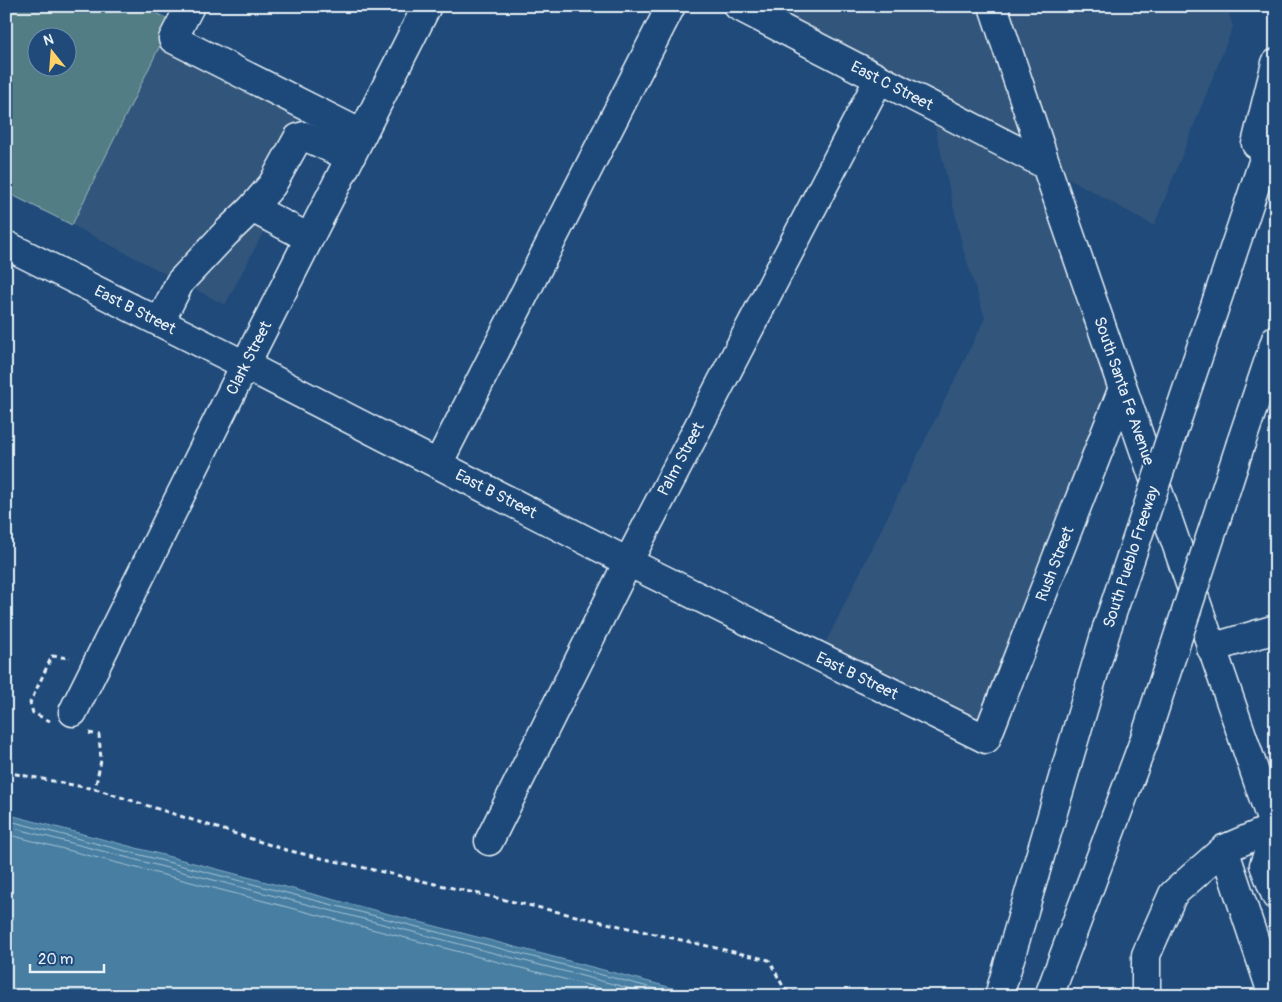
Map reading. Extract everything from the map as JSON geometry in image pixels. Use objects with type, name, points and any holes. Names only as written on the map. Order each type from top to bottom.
[{"type":"main road","points":[[190,6],[173,39],[356,146]]},
{"type":"main road","name":"Clark Street","points":[[73,712],[245,365],[427,6]]},
{"type":"main road","points":[[438,464],[671,6]]},
{"type":"main road","name":"East C Street","points":[[738,6],[1046,165]]},
{"type":"main road","name":"South Santa Fe Avenue","points":[[993,6],[1212,648],[1270,802],[1274,832]]},
{"type":"main road","points":[[1224,278],[1276,63]]},
{"type":"main road","name":"Palm Street","points":[[489,841],[628,562],[879,79]]},
{"type":"main road","name":"South Pueblo Freeway","points":[[999,996],[1107,628],[1276,123]]},
{"type":"main road","points":[[160,322],[180,282],[272,185],[300,136],[356,146]]},
{"type":"main road","points":[[252,208],[309,238]]},
{"type":"main road","name":"East B Street","points":[[6,245],[245,365],[628,562],[986,739]]},
{"type":"main road","points":[[1053,986],[1144,741],[1276,339]]},
{"type":"main road","points":[[1260,385],[1276,359]]},
{"type":"main road","name":"Rush Street","points":[[986,739],[1123,388]]},
{"type":"main road","points":[[1212,648],[1276,629]]},
{"type":"main road","points":[[1146,996],[1146,955],[1173,894],[1224,849],[1274,832]]},
{"type":"main road","points":[[1274,832],[1264,865],[1276,896]]},
{"type":"main road","points":[[1224,849],[1273,996]]},
{"type":"path","points":[[6,772],[99,790],[286,850],[768,960],[785,990],[820,996]]},
{"type":"shaded area","points":[[738,6],[1227,6],[1233,27],[1154,226],[1047,166],[1123,388],[986,739],[819,656],[985,318],[963,249],[930,105]]},
{"type":"shaded area","points":[[172,21],[331,104],[225,305],[72,225]]},
{"type":"green space","points":[[6,6],[143,6],[172,21],[72,225],[6,192]]},
{"type":"water","points":[[6,814],[703,996],[6,996]]}]
